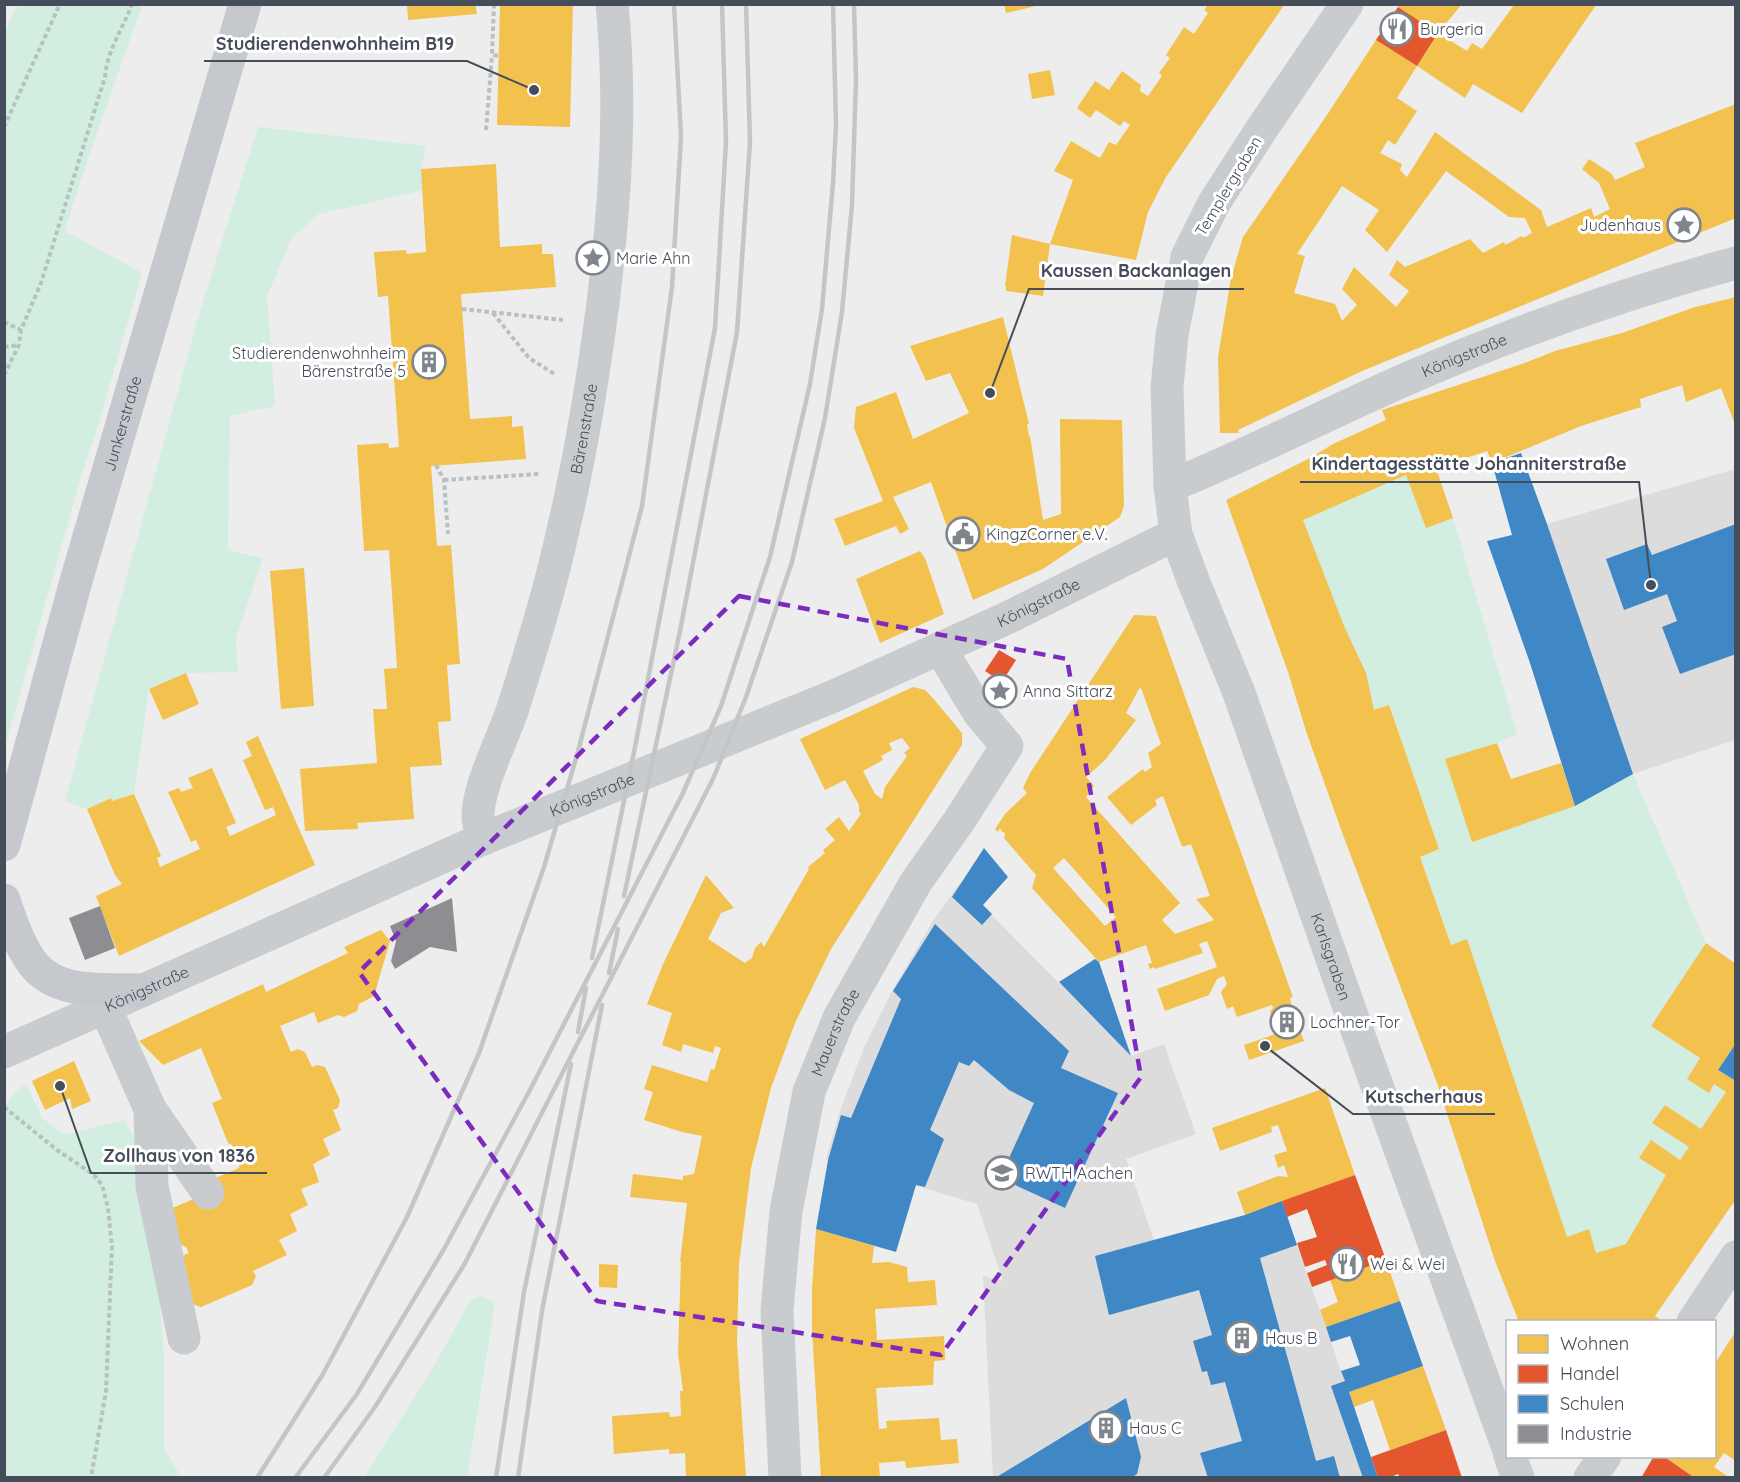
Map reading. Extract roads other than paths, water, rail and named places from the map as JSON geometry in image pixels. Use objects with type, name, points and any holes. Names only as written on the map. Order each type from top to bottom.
[{"type":"main road","name":"Junkerstraße","points":[[4,845],[76,581],[245,4]]},
{"type":"main road","points":[[4,900],[15,929],[33,964],[43,974],[70,985],[89,989],[141,990]]},
{"type":"street","name":"Bärenstraße","points":[[483,839],[478,816],[482,792],[512,714],[544,610],[576,477],[590,396],[608,257],[616,161],[617,55],[612,4]]},
{"type":"street","name":"Templergraben","points":[[1176,534],[1170,486],[1167,388],[1172,335],[1187,256],[1214,202],[1347,4]]},
{"type":"street","name":"Königstraße","points":[[1170,486],[1420,373],[1572,314],[1736,263]]},
{"type":"street","name":"Königstraße","points":[[4,1052],[483,839],[834,696],[1005,619],[1176,534]]},
{"type":"street","name":"Karlsgraben","points":[[1176,534],[1239,693],[1358,1033],[1506,1442]]},
{"type":"street","name":"Mauerstraße","points":[[785,1478],[777,1310],[786,1211],[809,1092],[839,1018],[910,892],[959,821],[1006,746],[978,713],[940,648]]},
{"type":"street","points":[[105,1007],[150,1109],[208,1193]]},
{"type":"street","points":[[150,1109],[152,1186],[184,1338]]},
{"type":"street","points":[[1694,1320],[1736,1257]]},
{"type":"street","points":[[1511,1458],[1518,1478]]},
{"type":"street","points":[[1590,1478],[1604,1458]]},
{"type":"railway","points":[[257,1478],[323,1374],[407,1217],[479,1053],[544,867],[577,755],[642,506],[672,287],[681,137],[674,4]]},
{"type":"railway","points":[[592,958],[715,328],[726,142],[722,4]]},
{"type":"railway","points":[[624,896],[680,631],[737,332],[750,142],[746,4]]},
{"type":"railway","points":[[295,1478],[357,1394],[444,1249],[531,1088],[683,793],[721,706],[770,557],[810,384],[822,309],[836,126],[833,4]]},
{"type":"railway","points":[[324,1478],[375,1407],[464,1265],[713,779],[746,697],[792,562],[825,418],[842,312],[852,205],[856,79],[854,4]]},
{"type":"railway","points":[[609,973],[618,929]]},
{"type":"railway","points":[[578,1032],[586,988]]},
{"type":"railway","points":[[518,1478],[542,1311],[602,1005]]},
{"type":"railway","points":[[496,1478],[524,1292],[571,1064]]},
{"type":"place","name":"Burgeria","points":[[1397,29]]},
{"type":"place","name":"Studierendenwohnheim B19","points":[[534,90]]},
{"type":"place","name":"Judenhaus","points":[[1684,225]]},
{"type":"place","name":"Marie Ahn","points":[[593,258]]},
{"type":"place","name":"Studierendenwohnheim Bärenstraße 5","points":[[429,362]]},
{"type":"place","name":"Kaussen Backanlagen","points":[[990,393]]},
{"type":"place","name":"KingzCorner e.V.","points":[[963,534]]},
{"type":"place","name":"Kindertagesstätte Johanniterstraße","points":[[1651,585]]},
{"type":"place","name":"Anna Sittarz","points":[[1000,691]]},
{"type":"place","name":"Lochner-Tor","points":[[1287,1022]]},
{"type":"place","name":"Kutscherhaus","points":[[1265,1046]]},
{"type":"place","name":"Zollhaus von 1836","points":[[60,1086]]},
{"type":"place","name":"RWTH Aachen","points":[[1002,1173]]},
{"type":"place","name":"Wei & Wei","points":[[1347,1264]]},
{"type":"place","name":"Haus B","points":[[1242,1338]]},
{"type":"place","name":"Haus C","points":[[1106,1428]]}]
